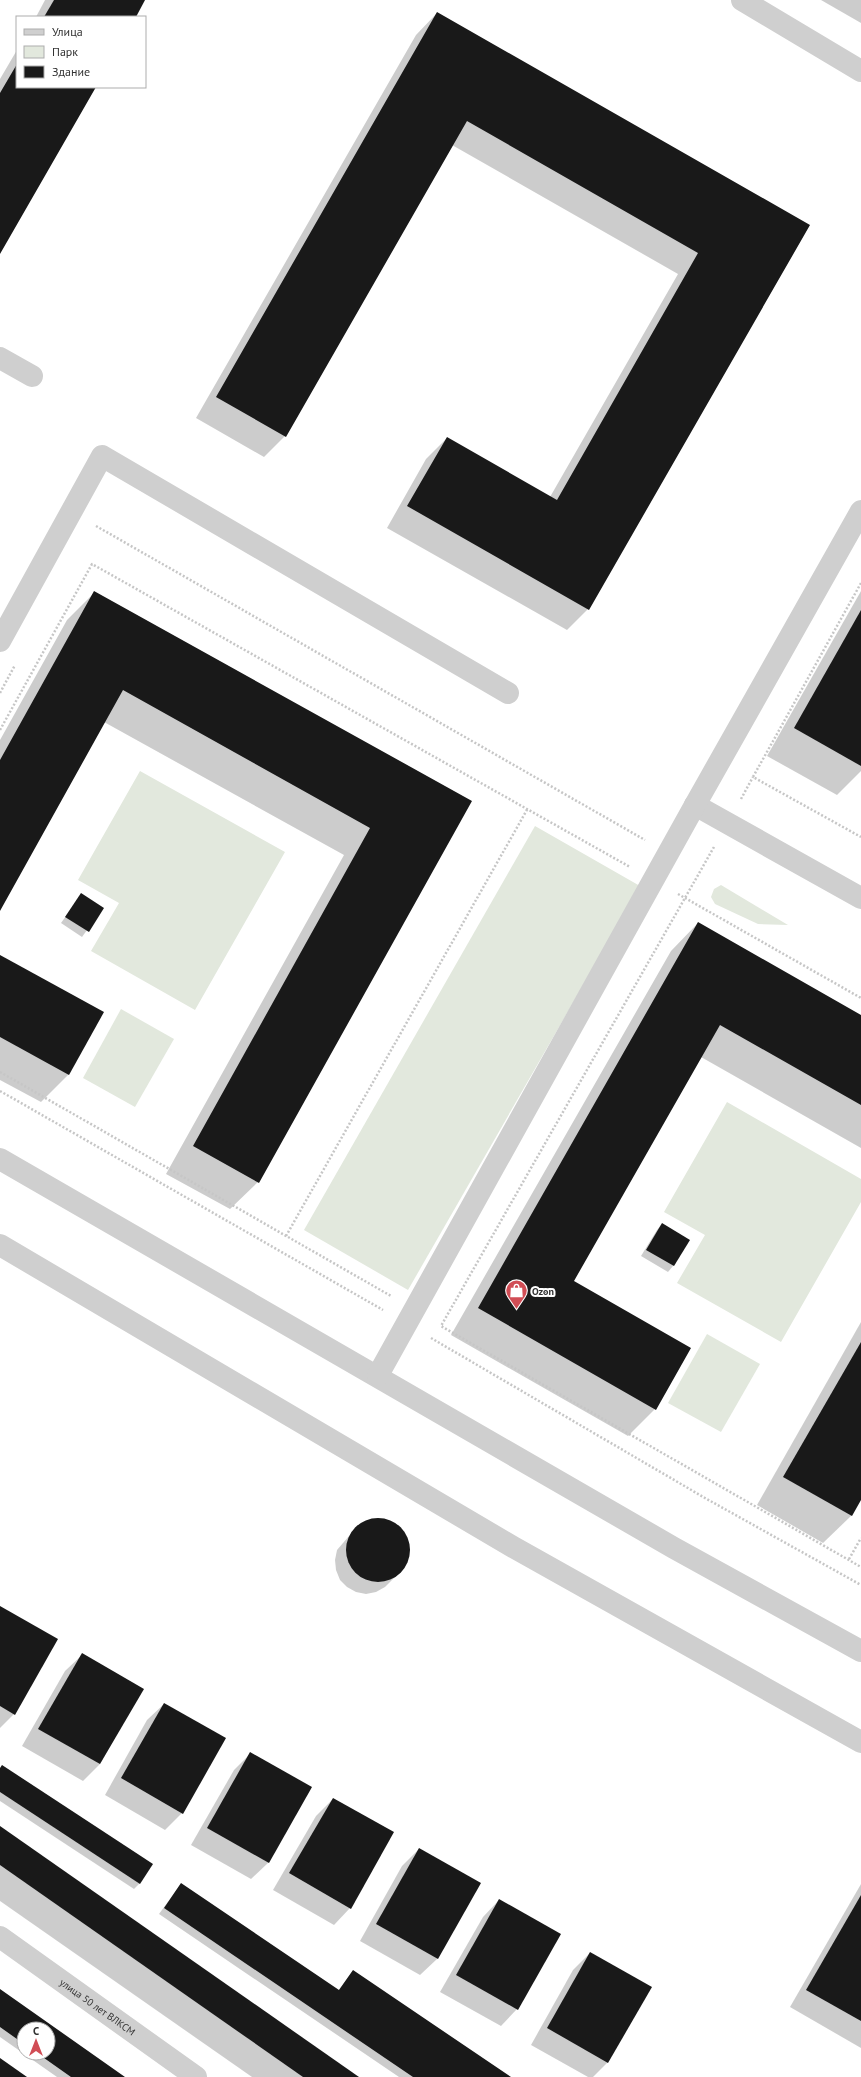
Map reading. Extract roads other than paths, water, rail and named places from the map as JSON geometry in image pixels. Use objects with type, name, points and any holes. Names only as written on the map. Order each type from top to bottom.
[{"type":"street","points":[[742,0],[861,71]]},
{"type":"street","points":[[0,358],[32,376]]},
{"type":"street","points":[[0,641],[102,456],[508,693]]},
{"type":"street","points":[[378,1375],[668,853],[861,511]]},
{"type":"street","points":[[695,805],[861,898]]},
{"type":"street","points":[[0,1159],[378,1375],[674,1548],[861,1652]]},
{"type":"street","points":[[0,1245],[514,1547],[861,1742]]},
{"type":"street","name":"улица 50 лет ВЛКСМ","points":[[0,1936],[196,2077]]},
{"type":"place","name":"Ozon","points":[[517,1310]]}]
